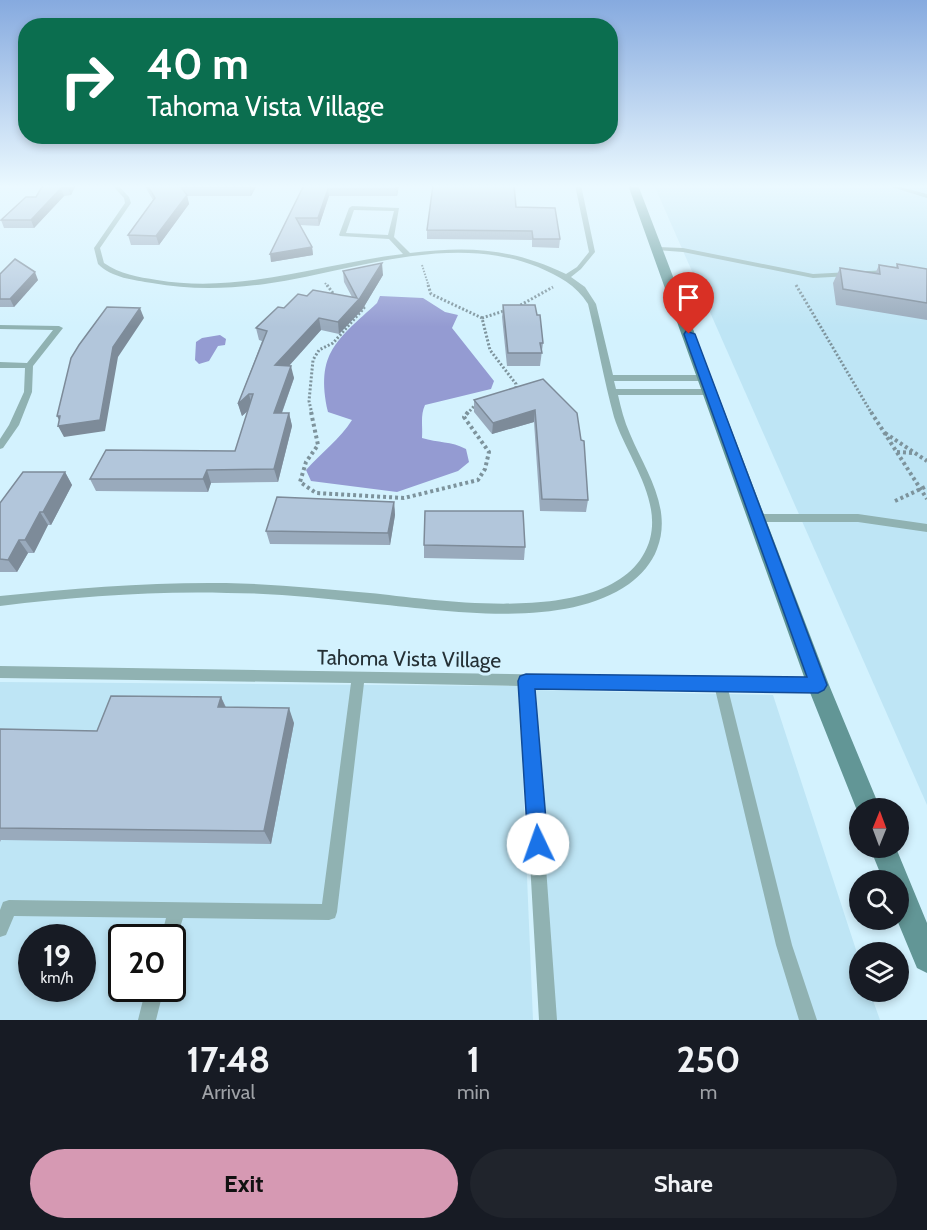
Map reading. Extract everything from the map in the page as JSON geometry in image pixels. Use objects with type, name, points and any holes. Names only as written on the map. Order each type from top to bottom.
[{"type":"main road","points":[[652,233],[818,685],[863,798]]},
{"type":"main road","points":[[909,914],[927,958]]},
{"type":"lane","points":[[0,601],[50,595],[179,588],[253,589],[477,608],[559,605],[593,597],[632,575],[647,558],[656,537],[652,499],[626,436],[592,304],[582,289],[566,276],[505,254],[458,251],[412,255],[254,283],[213,287],[167,285],[107,269],[102,264],[97,248],[108,233]]},
{"type":"lane","points":[[343,233],[342,235],[391,237],[412,255]]},
{"type":"lane","points":[[391,237],[392,233]]},
{"type":"lane","points":[[566,276],[579,268],[592,252],[588,233]]},
{"type":"lane","points":[[658,249],[683,250],[788,272],[826,276],[897,273]]},
{"type":"lane","points":[[0,327],[59,328],[28,366],[28,392],[14,425],[0,447]]},
{"type":"lane","points":[[0,365],[28,366]]},
{"type":"lane","points":[[610,378],[638,378],[708,385]]},
{"type":"lane","points":[[638,378],[642,392]]},
{"type":"lane","points":[[613,392],[642,392],[708,385]]},
{"type":"lane","points":[[756,518],[858,518],[927,528]]},
{"type":"lane","name":"Tahoma Vista Village","points":[[0,672],[818,685]]},
{"type":"lane","points":[[0,929],[9,908],[328,912],[358,678]]},
{"type":"lane","points":[[526,681],[548,1020]]},
{"type":"lane","points":[[720,684],[778,922],[808,1020]]},
{"type":"lane","points":[[173,924],[177,910]]},
{"type":"lane","points":[[147,1020],[152,1002]]},
{"type":"path","points":[[412,255],[427,272],[430,294],[482,318],[528,303],[532,297],[553,287]]},
{"type":"path","points":[[324,270],[328,280],[326,284],[338,301]]},
{"type":"path","points":[[788,272],[883,432],[927,499]]},
{"type":"path","points":[[353,304],[363,305],[364,308],[333,343],[319,350],[313,360],[309,401],[318,445],[306,462],[300,482],[303,486],[316,493],[404,498],[478,480],[489,460],[489,448],[464,417],[472,406],[478,403]]},
{"type":"path","points":[[482,318],[490,350],[518,388],[509,393]]},
{"type":"path","points":[[883,432],[927,461]]},
{"type":"path","points":[[897,452],[916,454]]},
{"type":"path","points":[[895,501],[927,486]]},
{"type":"shaded area","points":[[675,233],[927,233],[927,805]]},
{"type":"shaded area","points":[[0,682],[519,686],[533,1020],[0,1020]]},
{"type":"shaded area","points":[[530,690],[773,695],[853,942],[849,942],[849,1002],[874,1002],[880,1020],[549,1020]]},
{"type":"water","points":[[380,296],[423,298],[445,312],[458,315],[452,328],[494,381],[491,389],[425,405],[423,409],[422,438],[466,449],[469,462],[458,471],[397,492],[311,481],[306,470],[352,420],[328,412],[325,392],[327,361],[340,338],[377,303]]},
{"type":"water","points":[[220,335],[226,339],[225,345],[218,346],[209,361],[199,364],[195,360],[196,342],[202,338]]},
{"type":"building","points":[[130,233],[159,233],[156,236],[128,235]]},
{"type":"building","points":[[281,233],[304,233],[312,247],[270,254]]},
{"type":"building","points":[[532,233],[559,233],[560,239],[533,239]]},
{"type":"building","points":[[15,259],[35,272],[10,299],[0,299],[0,274]]},
{"type":"building","points":[[382,263],[360,298],[338,322],[319,318],[275,365],[291,366],[274,413],[289,413],[274,469],[207,470],[203,479],[90,479],[106,450],[235,451],[253,394],[249,394],[238,404],[267,331],[256,328],[278,307],[284,308],[298,294],[307,296],[313,290],[357,298],[343,271]]},
{"type":"building","points":[[897,264],[927,269],[927,303],[843,289],[840,268],[880,274],[879,265],[898,268]]},
{"type":"building","points":[[503,305],[535,305],[537,315],[540,315],[542,353],[508,353]]},
{"type":"building","points":[[107,307],[140,308],[113,347],[100,420],[58,426],[60,416],[57,416],[71,358]]},
{"type":"building","points":[[543,379],[577,413],[581,440],[584,441],[588,500],[542,499],[535,410],[493,423],[474,400]]},
{"type":"building","points":[[23,472],[65,472],[25,540],[19,540],[8,560],[0,559],[0,503]]},
{"type":"building","points":[[277,497],[394,502],[388,533],[266,531]]},
{"type":"building","points":[[425,511],[523,511],[525,547],[424,545]]},
{"type":"building","points":[[111,696],[221,697],[218,707],[289,708],[264,831],[0,828],[0,729],[97,731]]},
{"type":"route","points":[[538,844],[526,681],[818,685],[689,334]]}]
